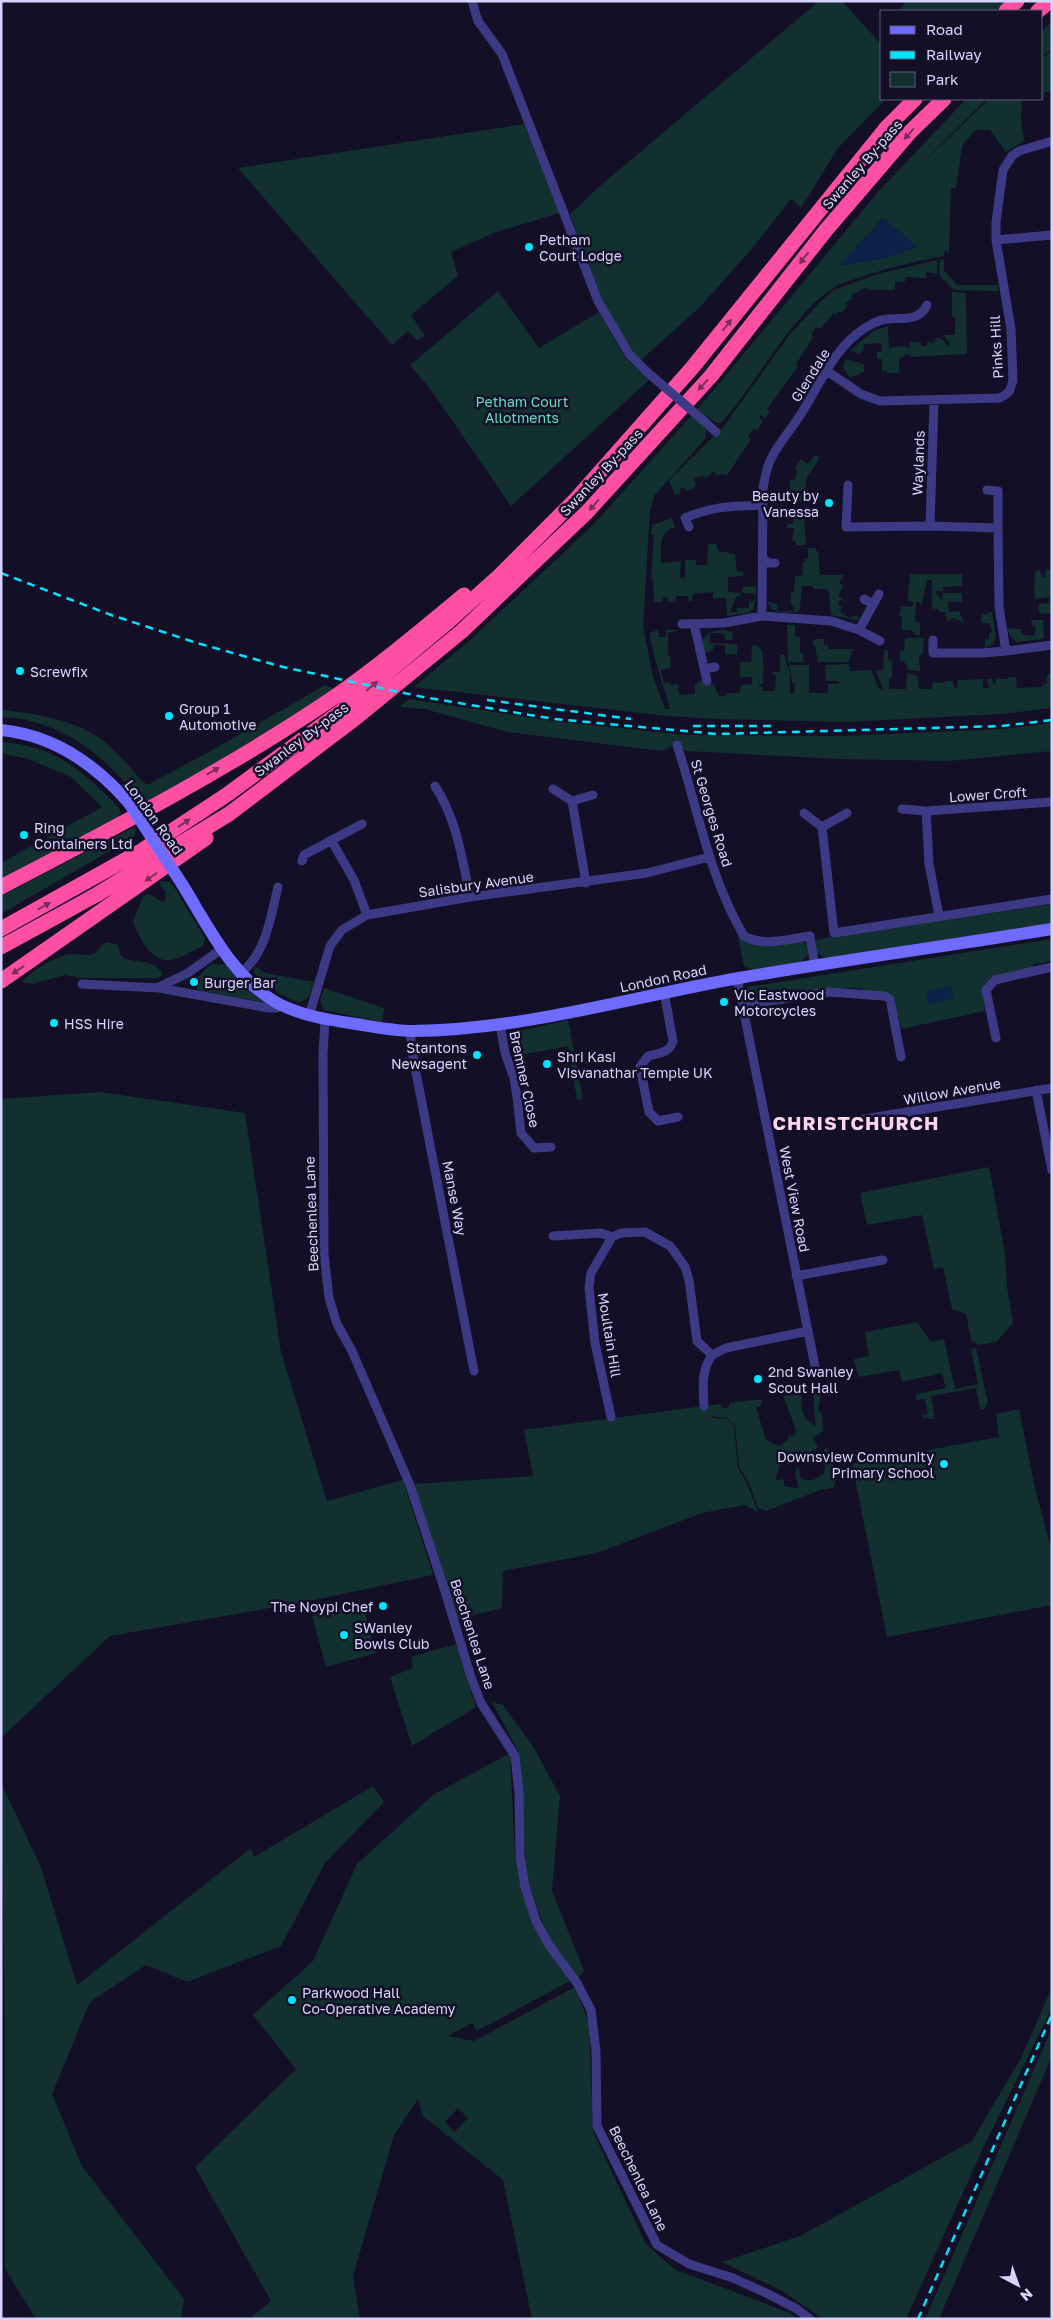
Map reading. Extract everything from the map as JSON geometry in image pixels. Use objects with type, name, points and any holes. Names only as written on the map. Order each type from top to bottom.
[{"type":"highway","points":[[1007,10],[1017,1]]},
{"type":"highway","points":[[1039,10],[1050,1]]},
{"type":"highway","name":"Swanley By-pass","points":[[543,530],[576,499],[692,368],[887,127],[914,100]]},
{"type":"highway","name":"Swanley By-pass","points":[[229,814],[357,717],[462,631],[587,512],[711,376],[826,230],[910,132],[943,100]]},
{"type":"highway","points":[[1,887],[109,830],[255,747],[333,698],[392,654],[543,530]]},
{"type":"highway","points":[[1,928],[141,851],[225,796],[344,709],[450,621],[499,576],[543,530]]},
{"type":"highway","points":[[1,947],[96,895],[229,814]]},
{"type":"highway","points":[[1,981],[212,834],[229,814]]},
{"type":"main road","name":"London Road","points":[[1,730],[38,737],[73,753],[100,773],[129,803],[223,948],[241,972],[257,989],[281,1005],[325,1020],[410,1031],[500,1024],[612,1004],[737,978],[1052,929]]},
{"type":"street","points":[[472,1],[478,21],[502,54],[598,301],[629,354],[716,432]]},
{"type":"street","name":"Pinks Hill","points":[[827,371],[861,394],[880,401],[1000,398],[1009,392],[1013,381],[1011,329],[996,240],[1003,170],[1012,156],[1020,151],[1052,142]]},
{"type":"street","points":[[996,240],[1052,235]]},
{"type":"street","name":"Glendale","points":[[762,616],[762,505],[766,472],[772,457],[800,417],[841,350],[863,329],[882,320],[916,316],[926,305]]},
{"type":"street","name":"Waylands","points":[[930,526],[934,401]]},
{"type":"street","points":[[848,485],[846,527],[930,526],[998,528]]},
{"type":"street","points":[[987,490],[998,491],[998,607],[1006,651]]},
{"type":"street","points":[[689,527],[685,518],[702,511],[719,506],[762,505]]},
{"type":"street","points":[[762,558],[769,563],[775,563]]},
{"type":"street","points":[[859,630],[879,594]]},
{"type":"street","points":[[864,599],[873,604]]},
{"type":"street","points":[[682,624],[724,623],[762,616],[831,621],[859,630],[880,641]]},
{"type":"street","points":[[694,624],[707,681]]},
{"type":"street","points":[[933,640],[933,653],[982,653],[1052,645]]},
{"type":"street","points":[[704,669],[715,667]]},
{"type":"street","name":"St Georges Road","points":[[677,745],[691,786],[709,857],[744,936],[753,941],[764,942],[810,936],[815,966]]},
{"type":"street","points":[[435,786],[448,808],[455,828],[470,897]]},
{"type":"street","points":[[553,789],[572,801],[586,883]]},
{"type":"street","points":[[572,801],[593,795]]},
{"type":"street","name":"Lower Croft","points":[[902,809],[926,812],[1052,802]]},
{"type":"street","points":[[926,812],[929,864],[939,916]]},
{"type":"street","points":[[804,813],[822,827],[834,933],[880,928],[939,916],[1052,899]]},
{"type":"street","points":[[822,827],[847,813]]},
{"type":"street","points":[[302,861],[304,855],[362,824]]},
{"type":"street","points":[[331,840],[354,880],[367,915]]},
{"type":"street","name":"Salisbury Avenue","points":[[309,1016],[330,946],[342,930],[367,915],[470,897],[586,883],[647,873],[709,857]]},
{"type":"street","points":[[241,972],[256,958],[262,946],[278,887]]},
{"type":"street","points":[[159,988],[188,973],[223,948]]},
{"type":"street","points":[[996,1038],[986,990],[995,980],[1052,967]]},
{"type":"street","name":"West View Road","points":[[737,978],[815,1366]]},
{"type":"street","name":"London Road","points":[[82,984],[159,988],[268,1008],[277,1008],[281,1005]]},
{"type":"street","points":[[664,992],[673,1041],[672,1047],[667,1051],[648,1056],[640,1067],[649,1112],[652,1117],[658,1121],[678,1117]]},
{"type":"street","points":[[743,1005],[830,992],[884,996],[890,999],[901,1057]]},
{"type":"street","name":"Beechenlea Lane","points":[[325,1020],[323,1054],[324,1254],[329,1298],[337,1324],[352,1351],[411,1487],[481,1703],[515,1756],[519,1792],[520,1856],[525,1887],[536,1921],[549,1945],[577,1983],[591,2010],[596,2051],[598,2126],[657,2245],[689,2264],[733,2278],[768,2294],[797,2309],[810,2319]]},
{"type":"street","name":"Bremner Close","points":[[500,1024],[504,1053],[514,1078],[521,1133],[534,1148],[551,1146]]},
{"type":"street","name":"Manse Way","points":[[410,1031],[412,1052],[474,1371]]},
{"type":"street","name":"Willow Avenue","points":[[858,1120],[1052,1088]]},
{"type":"street","points":[[1036,1090],[1052,1170]]},
{"type":"street","points":[[553,1236],[601,1233],[612,1237],[620,1233],[646,1232],[670,1246],[685,1267],[689,1280],[697,1341],[712,1355]]},
{"type":"street","name":"Moultain Hill","points":[[611,1417],[595,1343],[589,1288],[591,1274],[612,1237]]},
{"type":"street","points":[[796,1276],[883,1260]]},
{"type":"street","points":[[704,1406],[702,1381],[706,1364],[712,1355],[726,1348],[808,1331]]},
{"type":"green space","points":[[819,1],[842,1],[880,43],[880,100],[885,100],[838,148],[801,208],[791,199],[754,246],[701,306],[641,360],[619,332],[609,313],[570,214],[600,186]]},
{"type":"green space","points":[[906,1],[1009,1],[996,10],[901,10]]},
{"type":"green space","points":[[1052,22],[1052,50],[1043,55],[1043,29]]},
{"type":"green space","points":[[1052,51],[1052,92],[1045,92],[1044,100],[1043,56]]},
{"type":"green space","points":[[965,100],[986,100],[897,188],[988,100],[1022,100],[1021,120],[1024,141],[1006,152],[990,130],[975,130],[962,146],[956,188],[951,188],[949,253],[945,250],[943,256],[879,271],[836,286],[817,300],[802,315],[721,423],[717,423],[697,410],[878,192]],"holes":[[[883,218],[917,247],[885,258],[839,266]]]},
{"type":"green space","points":[[524,124],[560,213],[496,232],[451,252],[458,276],[411,315],[425,336],[417,340],[408,331],[392,345],[238,168]]},
{"type":"green space","points":[[944,259],[944,271],[957,285],[997,285],[999,291],[954,290],[939,275],[940,260]]},
{"type":"green space","points":[[937,260],[937,274],[926,272],[926,278],[905,277],[905,282],[895,282],[895,290],[868,290],[866,287],[851,296],[852,299],[845,303],[847,306],[841,313],[839,311],[836,315],[834,313],[820,329],[816,327],[811,334],[814,336],[796,364],[798,366],[767,409],[770,412],[765,418],[761,415],[759,418],[763,421],[757,431],[753,429],[748,437],[751,439],[726,477],[725,474],[716,475],[714,471],[705,479],[704,475],[694,479],[696,484],[693,489],[686,491],[684,487],[680,489],[681,493],[675,495],[669,480],[724,426],[790,334],[824,298],[834,290],[878,274]]},
{"type":"green space","name":"Petham Court Allotments","points":[[498,291],[539,348],[599,312],[625,358],[649,380],[511,506],[431,390],[410,365]]},
{"type":"green space","points":[[952,292],[966,293],[967,354],[911,357],[910,354],[905,354],[904,357],[899,358],[899,373],[887,373],[887,371],[882,371],[882,359],[877,359],[877,352],[882,352],[881,343],[864,344],[861,354],[850,351],[873,331],[888,326],[889,348],[900,346],[910,348],[910,342],[921,342],[921,346],[927,346],[928,342],[933,343],[936,338],[941,338],[948,346],[950,343],[943,335],[955,335],[955,317],[952,317],[952,294],[950,294]]},
{"type":"green space","points":[[845,359],[864,364],[864,372],[850,378],[843,367]]},
{"type":"green space","points":[[692,415],[707,429],[705,439],[654,496],[650,512],[643,626],[653,677],[665,709],[670,709],[649,633],[658,630],[659,637],[666,637],[666,630],[679,630],[668,633],[668,655],[670,655],[671,668],[661,670],[664,683],[678,684],[679,695],[695,694],[695,684],[702,680],[708,685],[713,684],[719,696],[726,696],[726,693],[740,693],[741,685],[752,684],[752,677],[740,677],[740,662],[751,662],[752,645],[758,646],[762,650],[763,683],[758,685],[763,688],[763,691],[775,691],[776,675],[773,675],[772,672],[780,672],[780,655],[784,655],[790,674],[790,694],[794,693],[795,683],[792,683],[789,665],[809,665],[809,693],[828,693],[828,684],[839,684],[839,681],[826,681],[825,665],[849,664],[850,671],[871,670],[879,689],[883,689],[876,671],[883,670],[884,650],[888,650],[888,660],[892,661],[892,678],[889,679],[889,689],[906,689],[907,673],[918,676],[919,689],[932,689],[933,682],[945,683],[945,681],[953,681],[954,688],[957,688],[958,680],[983,679],[983,688],[989,688],[987,679],[992,679],[993,683],[996,684],[996,679],[1008,679],[1009,677],[1016,677],[1017,688],[1042,687],[1043,684],[1047,683],[1047,675],[1052,673],[1052,708],[1001,714],[846,722],[715,719],[667,716],[414,687],[468,642],[593,525]]},
{"type":"green space","points":[[815,455],[819,457],[807,477],[804,502],[791,501],[790,481],[791,479],[795,480],[797,470],[795,468],[801,459],[808,464]]},
{"type":"green space","points":[[793,513],[804,513],[806,545],[796,545],[796,541],[792,541],[794,528],[787,528],[787,524],[793,524]]},
{"type":"green space","points":[[672,518],[675,527],[663,537],[661,563],[681,561],[680,578],[685,578],[685,560],[696,560],[696,565],[707,565],[708,544],[716,544],[718,551],[735,554],[737,571],[743,572],[743,576],[728,577],[728,592],[742,593],[743,587],[756,586],[756,594],[741,593],[740,596],[736,597],[730,612],[737,612],[737,608],[749,608],[749,598],[751,602],[756,599],[753,609],[748,613],[727,616],[726,598],[713,598],[713,592],[693,594],[692,601],[689,601],[688,596],[676,596],[675,602],[668,602],[668,598],[663,597],[662,602],[654,602],[653,579],[651,579],[654,535],[651,535],[652,525]]},
{"type":"green space","points":[[808,548],[815,548],[818,551],[820,575],[844,575],[839,583],[843,586],[838,596],[845,601],[840,600],[838,604],[842,607],[840,612],[851,618],[853,615],[860,618],[857,620],[831,615],[829,591],[826,589],[813,589],[813,586],[802,586],[800,609],[797,612],[780,612],[776,611],[770,606],[768,602],[777,604],[777,611],[794,611],[794,606],[791,604],[791,592],[794,592],[795,576],[803,575],[802,563],[805,563],[805,559],[808,559]]},
{"type":"green space","points":[[1040,570],[1042,577],[1045,577],[1046,570],[1052,570],[1052,613],[1041,614],[1039,612],[1039,604],[1049,603],[1049,597],[1036,599],[1034,597],[1035,571]]},
{"type":"green space","points":[[910,574],[962,574],[962,586],[943,587],[943,591],[934,591],[942,600],[943,593],[962,593],[962,602],[948,602],[949,612],[959,611],[964,623],[953,618],[948,622],[945,612],[939,612],[936,608],[932,610],[932,580],[927,580],[921,607],[920,602],[916,602],[915,622],[920,623],[920,635],[915,635],[912,630],[902,630],[902,616],[899,616],[901,608],[899,607],[913,606],[913,602],[908,601]]},
{"type":"green space","points":[[986,612],[992,612],[996,636],[993,645],[985,647],[985,639],[989,639],[989,633],[992,632],[990,623],[981,623],[982,614],[988,614]]},
{"type":"green space","points":[[1031,620],[1043,620],[1044,639],[1017,642],[1011,638],[1007,628],[1021,629],[1021,634],[1034,636],[1036,627],[1032,625]]},
{"type":"green space","points":[[787,625],[795,625],[795,636],[800,637],[800,653],[803,653],[803,661],[805,662],[788,662]]},
{"type":"green space","points":[[725,630],[732,632],[733,640],[726,640],[723,633],[710,633],[710,643],[737,644],[737,654],[725,654],[725,645],[713,645],[713,650],[704,654],[702,640],[711,632]]},
{"type":"green space","points":[[905,638],[924,638],[923,654],[919,655],[920,671],[908,670],[904,661],[900,661],[900,651],[904,651]]},
{"type":"green space","points":[[824,639],[824,645],[828,645],[828,649],[854,649],[849,657],[849,662],[818,662],[815,646],[813,645],[813,640]]},
{"type":"green space","points":[[325,685],[334,689],[271,733],[145,803],[141,802],[113,770],[81,743],[43,725],[23,719],[1,717],[1,710],[28,713],[57,719],[84,729],[107,744],[145,784],[149,784],[209,752]]},
{"type":"green space","points":[[409,699],[553,721],[685,735],[846,736],[1004,729],[1052,723],[1052,751],[949,761],[839,759],[685,751],[678,743],[661,751],[507,732],[425,709],[399,707]]},
{"type":"green space","points":[[1,742],[32,747],[58,757],[81,772],[111,800],[121,814],[115,819],[1,879],[1,863],[102,807],[71,777],[28,759],[1,753]]},
{"type":"green space","points":[[134,827],[136,829],[134,837],[1,914],[1,896]]},
{"type":"green space","points":[[160,881],[170,882],[174,887],[205,938],[203,946],[171,960],[164,960],[152,954],[143,942],[133,922],[143,896],[150,894],[162,902],[165,901],[166,893],[160,885]]},
{"type":"green space","points":[[1052,904],[1052,924],[828,959],[818,954],[815,944],[817,940],[835,936]]},
{"type":"green space","points":[[737,931],[743,937],[803,941],[808,947],[808,955],[799,963],[753,970],[744,966]]},
{"type":"green space","points":[[1052,939],[1052,961],[1034,964],[1031,969],[991,977],[982,989],[985,1011],[901,1029],[894,1000],[865,992],[861,988],[843,988],[755,1000],[747,997],[747,987]]},
{"type":"green space","points":[[108,942],[118,945],[121,956],[126,959],[153,965],[163,974],[158,978],[80,978],[65,975],[32,984],[22,982],[37,969],[58,957],[70,954],[93,954],[103,944]]},
{"type":"green space","points":[[213,964],[227,965],[253,993],[266,1003],[197,990],[196,980],[207,967]]},
{"type":"green space","points":[[255,966],[265,973],[314,982],[309,997],[299,1003],[279,993],[254,973]]},
{"type":"green space","points":[[324,988],[384,1008],[382,1022],[324,1010],[320,1000]]},
{"type":"green space","points":[[568,1020],[583,1099],[577,1100],[568,1046],[516,1056],[511,1033]]},
{"type":"green space","points":[[100,1092],[245,1113],[281,1352],[327,1501],[403,1480],[433,1575],[304,1602],[110,1636],[1,1738],[1,1099]]},
{"type":"green space","points":[[989,1167],[1005,1253],[1007,1287],[1013,1323],[996,1342],[978,1345],[971,1340],[966,1314],[952,1309],[943,1267],[934,1269],[922,1215],[867,1225],[860,1193]]},
{"type":"green space","points":[[917,1322],[931,1342],[944,1339],[955,1389],[978,1384],[971,1349],[976,1348],[988,1403],[984,1409],[980,1409],[976,1388],[931,1396],[935,1419],[923,1418],[922,1415],[928,1414],[925,1399],[916,1400],[916,1394],[946,1388],[942,1373],[902,1382],[899,1370],[858,1377],[854,1359],[869,1356],[865,1332]]},
{"type":"green space","points":[[818,1392],[821,1396],[818,1410],[822,1413],[823,1431],[813,1438],[818,1446],[810,1453],[780,1465],[775,1481],[780,1479],[784,1481],[784,1486],[799,1487],[795,1474],[797,1468],[799,1469],[800,1477],[806,1480],[815,1479],[824,1474],[825,1468],[821,1459],[826,1446],[834,1467],[835,1484],[833,1488],[820,1490],[766,1511],[758,1508],[749,1483],[739,1467],[735,1426],[727,1418],[711,1416],[713,1418],[727,1419],[734,1426],[738,1468],[747,1483],[758,1512],[745,1505],[702,1513],[597,1553],[503,1571],[502,1608],[458,1619],[414,1484],[533,1476],[524,1430],[704,1406],[707,1410],[708,1406],[720,1404],[722,1408],[728,1408],[730,1403],[762,1399],[761,1406],[756,1407],[766,1440],[779,1446],[788,1440],[789,1434],[792,1437],[796,1433],[783,1396],[803,1394],[801,1404],[803,1413],[808,1421],[816,1426],[814,1393]]},
{"type":"green space","points":[[1019,1409],[1035,1488],[1052,1552],[1052,1605],[887,1637],[852,1464],[999,1437],[996,1414]]},
{"type":"green space","name":"SWanley Bowls Club","points":[[362,1602],[376,1653],[326,1667],[312,1616]]},
{"type":"green space","points":[[456,1644],[476,1707],[412,1746],[390,1677],[413,1668],[411,1657]]},
{"type":"green space","points":[[492,1702],[503,1705],[534,1748],[560,1796],[552,1891],[584,1971],[578,1978],[549,1938],[527,1883],[518,1751]]},
{"type":"green space","points":[[510,1753],[515,1857],[534,1924],[570,1981],[477,2031],[472,2023],[448,2036],[474,2041],[575,1987],[589,2023],[593,2132],[646,2244],[674,2269],[790,2313],[798,2319],[532,2319],[503,2180],[423,2116],[418,2099],[394,2135],[353,2276],[360,2319],[249,2319],[271,2301],[195,2167],[296,2069],[253,2015],[313,1961],[357,1864],[433,1795]],"holes":[[[458,2108],[468,2118],[454,2132],[445,2122]]]},
{"type":"green space","points":[[1,1783],[41,1867],[77,1985],[251,1848],[254,1857],[373,1786],[384,1802],[325,1863],[281,1946],[187,1982],[146,1965],[90,2002],[52,2094],[82,2166],[184,2299],[181,2319],[36,2319],[5,2269],[5,2027]]},
{"type":"green space","points":[[1052,1987],[1052,2008],[984,2146],[906,2319],[823,2319],[782,2291],[722,2262],[800,2236],[972,2141],[1021,2058]]},
{"type":"green space","points":[[1052,2028],[1052,2056],[939,2319],[925,2319]]},
{"type":"water","points":[[884,218],[918,247],[885,258],[838,266]]},
{"type":"water","points":[[951,986],[954,998],[928,1004],[926,991]]},
{"type":"railway","points":[[1,573],[111,615],[197,643],[283,667],[423,697],[554,719],[717,734],[1002,726],[1052,720]]},
{"type":"railway","points":[[487,700],[631,719]]},
{"type":"railway","points":[[693,726],[773,726]]},
{"type":"railway","points":[[918,2319],[1052,2014]]},
{"type":"place","name":"Petham Court Lodge","points":[[529,247]]},
{"type":"place","name":"Beauty by Vanessa","points":[[829,503]]},
{"type":"place","name":"Screwfix","points":[[20,671]]},
{"type":"place","name":"Group 1 Automotive","points":[[169,716]]},
{"type":"place","name":"Ring Containers Ltd","points":[[24,835]]},
{"type":"place","name":"Burger Bar","points":[[194,982]]},
{"type":"place","name":"Vic Eastwood Motorcycles","points":[[724,1002]]},
{"type":"place","name":"HSS Hire","points":[[54,1023]]},
{"type":"place","name":"Stantons Newsagent","points":[[477,1055]]},
{"type":"place","name":"Shri Kasi Visvanathar Temple UK","points":[[547,1064]]},
{"type":"place","name":"2nd Swanley Scout Hall","points":[[758,1379]]},
{"type":"place","name":"Downsview Community Primary School","points":[[944,1464]]},
{"type":"place","name":"The Noypi Chef","points":[[383,1606]]},
{"type":"place","name":"SWanley Bowls Club","points":[[344,1635]]},
{"type":"place","name":"Parkwood Hall Co-Operative Academy","points":[[292,2000]]},
{"type":"district","name":"CHRISTCHURCH","points":[[856,1122]]}]
